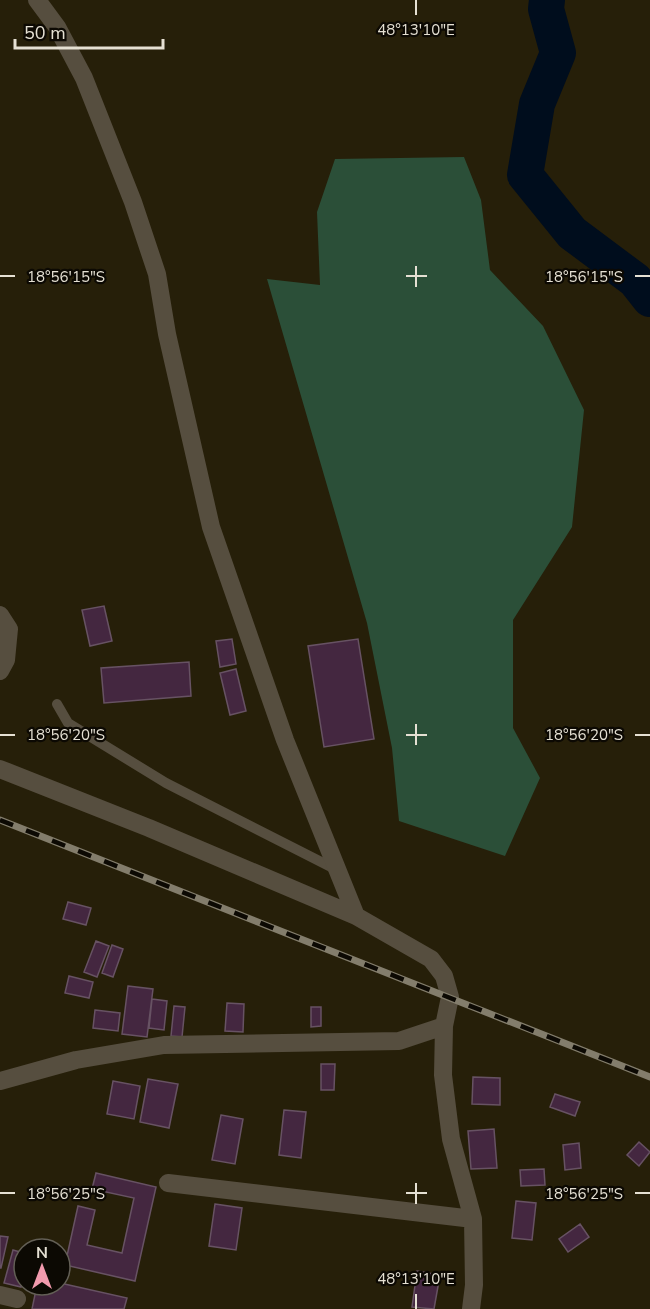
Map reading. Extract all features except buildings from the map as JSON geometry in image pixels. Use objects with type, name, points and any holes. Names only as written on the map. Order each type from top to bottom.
[{"type":"street","points":[[37,0],[57,27],[84,78],[133,202],[158,274],[167,334],[210,527],[285,740],[356,916]]},
{"type":"street","points":[[0,615],[9,629],[6,660],[0,671]]},
{"type":"street","points":[[0,769],[149,828],[356,916],[431,959],[444,976],[450,997],[444,1026],[443,1075],[451,1139],[472,1219],[474,1285],[471,1309]]},
{"type":"street","points":[[0,1081],[76,1060],[164,1045],[399,1041],[444,1026]]},
{"type":"street","points":[[168,1183],[472,1219]]},
{"type":"lane","points":[[57,704],[68,723],[166,783],[338,870]]},
{"type":"green space","points":[[464,157],[481,200],[490,270],[543,326],[584,410],[572,527],[513,620],[513,728],[540,778],[505,856],[399,821],[392,748],[367,623],[267,279],[320,285],[317,212],[335,159]]},
{"type":"waterway","points":[[547,0],[546,9],[558,53],[537,104],[525,175],[572,233],[635,280],[650,299]]},
{"type":"railway","points":[[0,820],[650,1077]]}]
